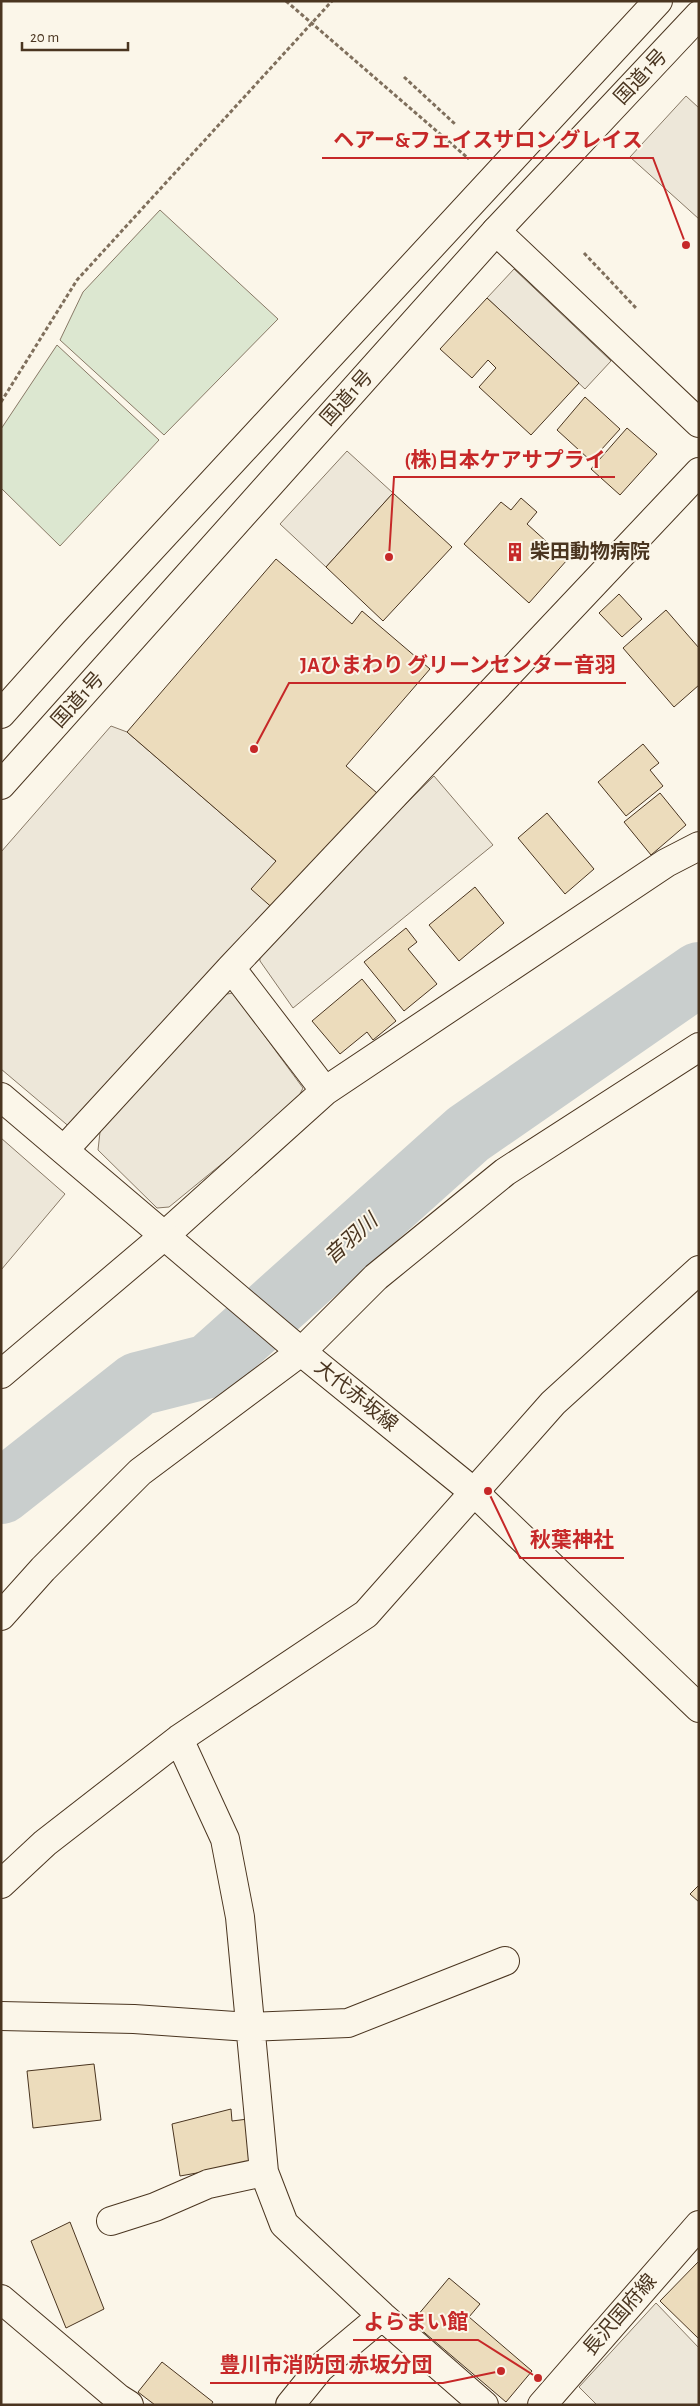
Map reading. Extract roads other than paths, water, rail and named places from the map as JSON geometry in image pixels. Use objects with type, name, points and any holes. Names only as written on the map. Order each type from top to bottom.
[{"type":"main road","name":"国道1号","points":[[1,714],[81,624],[658,1]]},
{"type":"main road","name":"国道1号","points":[[1,785],[496,231],[699,15]]},
{"type":"main road","points":[[496,231],[699,423]]},
{"type":"main road","points":[[64,1150],[231,968],[699,472]]},
{"type":"main road","points":[[1,1374],[164,1236],[325,1091],[666,863],[699,846]]},
{"type":"main road","points":[[231,968],[325,1091]]},
{"type":"main road","points":[[1,1616],[43,1569],[140,1472],[297,1348],[376,1277],[505,1172],[699,1047]]},
{"type":"main road","name":"大代赤坂線","points":[[1,1097],[164,1236],[203,1266],[297,1348],[475,1493],[699,1708]]},
{"type":"main road","points":[[1,1884],[45,1842],[179,1739],[366,1614],[553,1404],[699,1270]]},
{"type":"main road","points":[[179,1739],[225,1839],[240,1917],[264,2172],[284,2224],[382,2316],[484,2405]]},
{"type":"main road","points":[[1,2016],[134,2020],[249,2027],[348,2023],[505,1961]]},
{"type":"main road","points":[[111,2221],[155,2207],[208,2184],[264,2172]]},
{"type":"main road","name":"長沢国府線","points":[[542,2405],[699,2225]]},
{"type":"main road","points":[[6,2311],[129,2405]]},
{"type":"main road","points":[[290,2405],[320,2368],[382,2316]]},
{"type":"waterway","name":"音羽川","points":[[1,1492],[138,1384],[209,1366],[468,1134],[699,974]]},
{"type":"place","name":"ヘアー&フェイスサロン グレイス","points":[[686,245]]},
{"type":"place","name":"柴田動物病院","points":[[515,552]]},
{"type":"place","name":"(株)日本ケアサプライ","points":[[389,557]]},
{"type":"place","name":"JAひまわり グリーンセンター音羽","points":[[254,749]]},
{"type":"place","name":"秋葉神社","points":[[488,1491]]},
{"type":"place","name":"豊川市消防団 赤坂分団","points":[[501,2371]]},
{"type":"place","name":"よらまい館","points":[[538,2378]]}]
